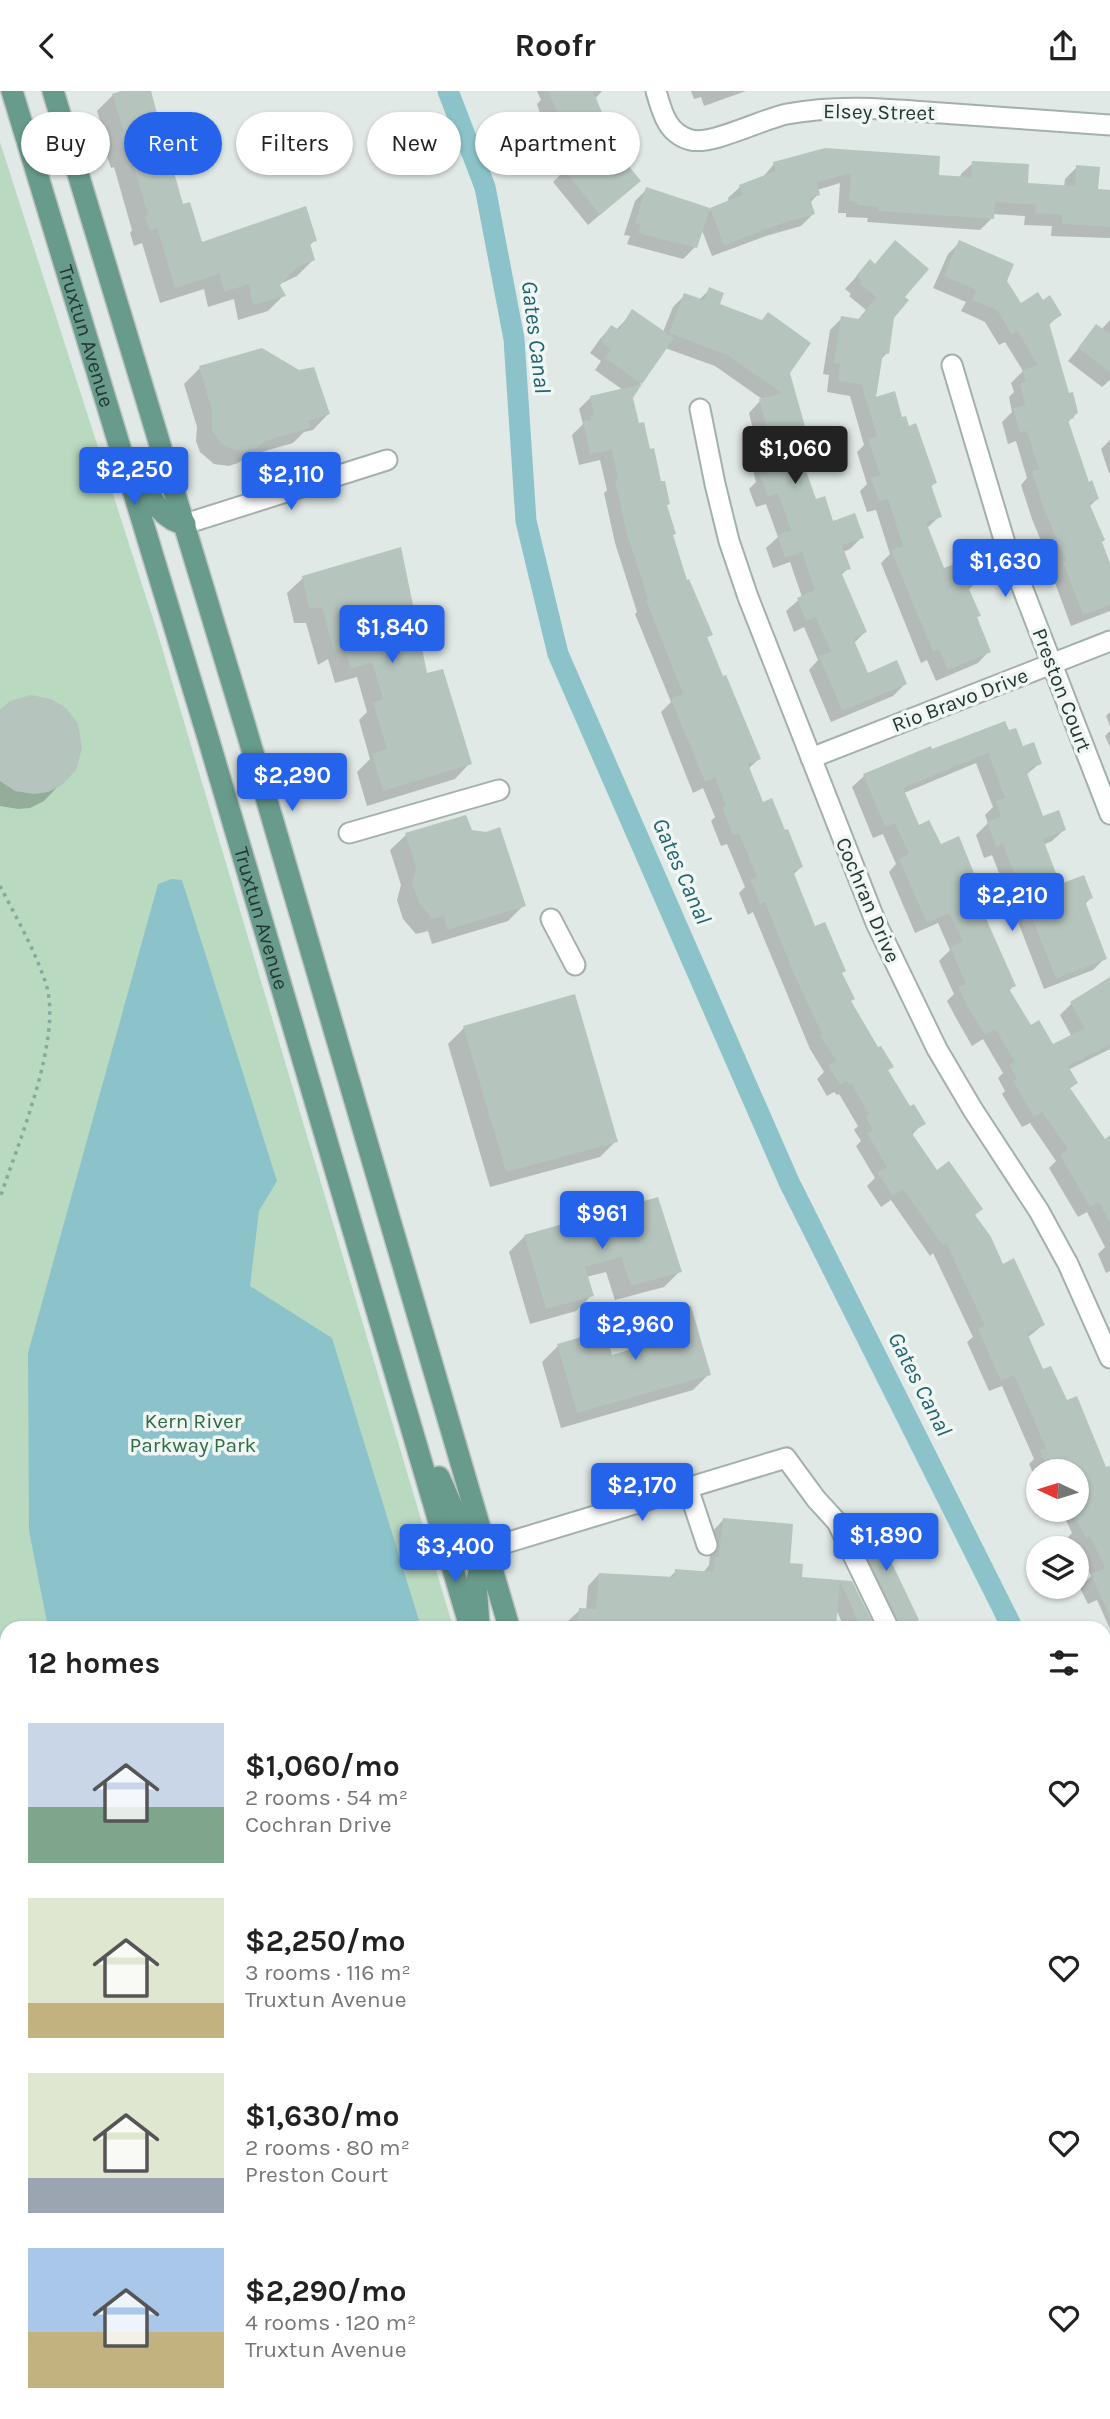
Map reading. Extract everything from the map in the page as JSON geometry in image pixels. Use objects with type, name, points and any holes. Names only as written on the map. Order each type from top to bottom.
[{"type":"main road","name":"Truxtun Avenue","points":[[12,91],[468,1621]]},
{"type":"main road","name":"Truxtun Avenue","points":[[53,91],[185,524],[507,1621]]},
{"type":"main road","points":[[118,441],[162,514],[174,523],[185,524]]},
{"type":"main road","points":[[402,1392],[461,1527],[470,1539],[486,1549],[477,1583],[479,1621]]},
{"type":"street","name":"Elsey Street","points":[[656,91],[662,113],[670,127],[680,136],[694,141],[712,139],[786,114],[856,107],[1110,125]]},
{"type":"street","name":"Preston Court","points":[[952,365],[1005,543],[1110,814]]},
{"type":"street","name":"Cochran Drive","points":[[700,409],[729,541],[748,597],[876,923],[937,1049],[973,1110],[1039,1210],[1068,1264],[1110,1358]]},
{"type":"street","points":[[185,524],[387,460]]},
{"type":"street","name":"Rio Bravo Drive","points":[[811,758],[1110,641]]},
{"type":"street","points":[[349,832],[499,790]]},
{"type":"street","points":[[551,919],[575,965]]},
{"type":"street","points":[[486,1549],[786,1458],[837,1522],[885,1621]]},
{"type":"street","points":[[688,1488],[707,1545]]},
{"type":"path","points":[[0,886],[23,930],[46,985],[50,1016],[46,1054],[0,1198]]},
{"type":"green space","name":"Kern River Parkway Park","points":[[0,142],[157,631],[451,1621],[0,1621]]},
{"type":"water","points":[[172,879],[182,880],[277,1181],[259,1211],[250,1286],[332,1338],[419,1621],[47,1621],[29,1531],[28,1353],[158,884]]},
{"type":"building","points":[[121,91],[151,91],[157,112],[124,112],[124,132],[112,94]]},
{"type":"building","points":[[548,91],[593,91],[602,112],[557,112]]},
{"type":"building","points":[[825,148],[940,156],[939,175],[971,177],[972,161],[1029,164],[1028,183],[1075,186],[1076,165],[1100,167],[1098,189],[1110,190],[1110,227],[1062,224],[1062,215],[1035,213],[1036,205],[995,202],[994,219],[878,211],[879,207],[857,205],[857,202],[849,201],[851,173],[817,182],[820,195],[810,198],[815,214],[780,224],[724,246],[710,208],[742,195],[739,185],[776,171],[773,162]]},
{"type":"building","points":[[136,175],[175,175],[183,204],[190,202],[202,242],[306,206],[317,241],[310,243],[315,260],[297,267],[280,285],[286,296],[253,305],[249,284],[224,292],[220,274],[175,288],[157,228],[150,231],[144,216],[148,215]]},
{"type":"building","points":[[568,175],[636,175],[641,181],[600,215]]},
{"type":"building","points":[[646,187],[710,208],[697,248],[638,233],[641,225],[635,223]]},
{"type":"building","points":[[895,240],[929,269],[905,297],[909,300],[894,318],[889,354],[883,353],[876,397],[895,391],[902,417],[906,416],[909,426],[916,423],[937,483],[931,485],[942,517],[926,522],[944,568],[967,559],[977,584],[968,587],[981,616],[977,617],[991,652],[948,670],[939,649],[933,652],[891,550],[903,546],[888,499],[879,501],[871,478],[880,475],[868,439],[877,436],[861,384],[838,381],[840,364],[834,363],[841,316],[859,319],[876,297],[859,283],[862,281],[856,276],[870,259],[875,264]]},
{"type":"building","points":[[959,240],[1014,264],[1007,281],[1021,303],[1038,292],[1043,300],[1050,295],[1062,315],[1049,323],[1069,393],[1073,392],[1078,413],[1068,420],[1089,482],[1092,480],[1099,499],[1089,503],[1105,540],[1102,542],[1110,563],[1110,605],[1083,615],[1032,471],[1039,469],[1027,431],[1020,433],[1013,408],[1025,405],[1020,384],[1026,382],[1022,370],[1038,365],[1017,331],[1012,335],[997,310],[972,300],[976,290],[944,276]]},
{"type":"building","points":[[709,287],[724,293],[720,304],[762,320],[768,312],[811,343],[790,373],[811,448],[799,451],[816,499],[825,496],[833,521],[855,513],[864,538],[842,545],[851,569],[841,572],[867,632],[853,638],[868,673],[897,660],[907,684],[842,711],[819,656],[831,652],[816,617],[806,621],[797,598],[815,590],[802,552],[785,558],[777,535],[791,530],[778,493],[768,497],[760,475],[768,473],[758,438],[769,435],[759,399],[782,393],[727,355],[669,333],[684,293],[704,300]]},
{"type":"building","points":[[632,309],[674,338],[642,384],[605,358],[611,349],[600,341],[611,325],[619,330]]},
{"type":"building","points":[[1096,324],[1110,334],[1110,372],[1078,348]]},
{"type":"building","points":[[262,348],[299,370],[314,367],[330,414],[308,421],[311,428],[265,441],[246,451],[234,450],[221,443],[212,430],[212,411],[199,366]]},
{"type":"building","points":[[642,384],[633,398],[639,423],[644,422],[650,449],[654,448],[661,481],[665,481],[670,504],[667,505],[676,534],[673,535],[687,580],[689,579],[713,635],[707,637],[723,676],[726,675],[761,759],[748,764],[763,802],[772,798],[803,867],[793,871],[815,926],[825,922],[846,971],[842,973],[855,999],[851,1001],[878,1047],[881,1046],[894,1067],[888,1070],[910,1106],[914,1104],[926,1124],[911,1132],[937,1170],[949,1161],[983,1209],[975,1215],[991,1237],[1003,1264],[1014,1258],[1045,1325],[1027,1333],[1043,1369],[1051,1366],[1067,1400],[1077,1396],[1106,1467],[1110,1466],[1110,1618],[1091,1574],[1105,1568],[1090,1536],[1085,1536],[1078,1523],[1089,1522],[1089,1459],[1044,1459],[1040,1450],[1046,1448],[1014,1375],[1001,1381],[978,1329],[985,1326],[946,1243],[943,1246],[903,1189],[893,1196],[877,1173],[887,1167],[867,1133],[873,1130],[865,1116],[869,1114],[851,1083],[849,1085],[846,1081],[840,1085],[828,1065],[836,1061],[820,1035],[822,1034],[765,902],[760,904],[750,879],[757,877],[739,833],[733,836],[722,807],[726,806],[715,778],[705,782],[671,699],[683,694],[646,600],[648,599],[626,531],[615,480],[618,479],[612,450],[590,454],[583,421],[591,420],[590,416],[594,415],[590,396]]},
{"type":"building","points":[[401,547],[427,673],[443,669],[472,764],[383,791],[372,754],[387,749],[373,703],[383,699],[372,662],[351,669],[344,645],[334,651],[322,608],[309,608],[302,576]]},
{"type":"building","points":[[31,695],[51,699],[66,708],[78,724],[82,748],[76,770],[62,785],[48,792],[34,794],[15,791],[0,781],[0,710],[10,701]]},
{"type":"building","points":[[1005,721],[1009,730],[1016,728],[1023,746],[1034,742],[1042,764],[1029,768],[1030,772],[1027,773],[1043,816],[1059,810],[1066,830],[1043,839],[1060,884],[1084,875],[1093,898],[1085,901],[1107,959],[1056,979],[1003,844],[996,847],[987,822],[1001,816],[996,801],[1005,798],[988,753],[903,788],[919,825],[929,820],[941,844],[959,836],[982,893],[976,896],[1016,986],[1009,989],[1031,1025],[1039,1020],[1053,1044],[1085,1028],[1070,1002],[1110,977],[1110,1045],[1068,1066],[1078,1083],[1070,1088],[1105,1139],[1110,1135],[1110,1223],[1099,1202],[1090,1207],[1060,1155],[1068,1149],[1042,1112],[1034,1117],[1013,1081],[1017,1079],[1009,1065],[1015,1062],[995,1029],[985,1035],[967,1006],[958,987],[966,984],[950,947],[963,941],[949,913],[927,923],[899,859],[909,854],[895,823],[885,827],[863,774],[931,746],[932,749]]},
{"type":"building","points":[[466,815],[472,830],[486,832],[500,827],[526,906],[447,930],[444,916],[432,919],[419,903],[412,883],[416,868],[405,833]]},
{"type":"building","points":[[575,994],[618,1142],[506,1172],[463,1026]]},
{"type":"building","points":[[658,1197],[682,1272],[631,1286],[621,1257],[585,1267],[594,1296],[546,1309],[524,1235]]},
{"type":"building","points":[[691,1306],[711,1375],[577,1413],[557,1344],[605,1330],[612,1355],[650,1344],[643,1320]]},
{"type":"building","points":[[870,1517],[919,1620],[897,1621],[852,1525]]},
{"type":"building","points":[[723,1518],[793,1524],[790,1563],[803,1564],[802,1577],[852,1581],[872,1621],[858,1621],[840,1582],[837,1621],[578,1621],[579,1608],[596,1609],[599,1573],[674,1577],[675,1569],[713,1572],[715,1557],[719,1557]]},
{"type":"waterway","name":"Gates Canal","points":[[448,91],[485,187],[514,339],[526,521],[558,654],[789,1182],[1009,1621]]}]
